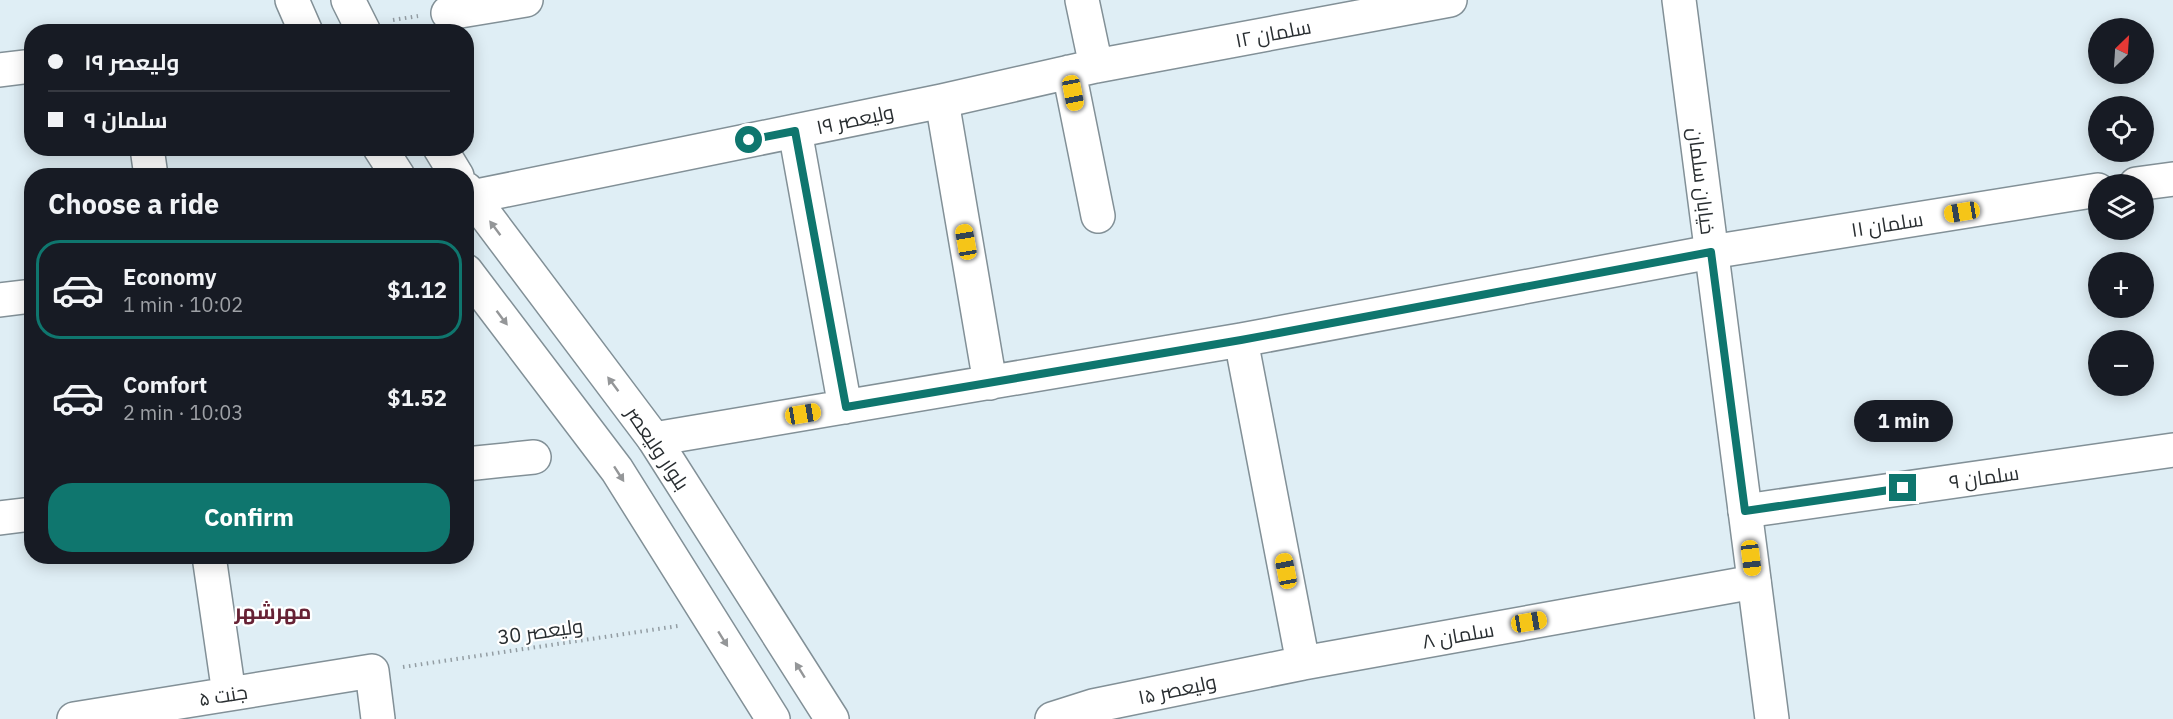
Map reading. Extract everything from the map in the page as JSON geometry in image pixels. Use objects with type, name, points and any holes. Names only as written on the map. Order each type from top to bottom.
[{"type":"street","points":[[292,0],[302,24]]},
{"type":"street","points":[[448,13],[526,0]]},
{"type":"street","points":[[1083,0],[1082,69],[1098,216]]},
{"type":"street","name":"سلمان ۱۲","points":[[1082,69],[1450,0]]},
{"type":"street","name":"خیابان سلمان","points":[[1678,0],[1772,719]]},
{"type":"street","points":[[0,70],[24,67]]},
{"type":"street","name":"ولیعصر ۱۹","points":[[474,185],[795,131],[1082,69]]},
{"type":"street","points":[[942,101],[990,383]]},
{"type":"street","points":[[795,131],[846,407]]},
{"type":"street","points":[[2154,181],[2173,178]]},
{"type":"street","name":"سلمان ۱۱","points":[[654,439],[1241,340],[1711,252],[2088,192]]},
{"type":"street","name":"بلوار ولیعصر","points":[[474,199],[654,439],[832,719]]},
{"type":"street","points":[[474,282],[611,463],[773,719]]},
{"type":"street","points":[[0,300],[24,297]]},
{"type":"street","points":[[1241,340],[1303,663]]},
{"type":"street","name":"سلمان ۹","points":[[1745,511],[2162,452]]},
{"type":"street","points":[[474,463],[534,457]]},
{"type":"street","points":[[0,518],[24,515]]},
{"type":"street","points":[[210,564],[229,694]]},
{"type":"street","name":"سلمان ۸","points":[[1303,663],[1754,582]]},
{"type":"street","name":"ولیعصر ۱۵","points":[[1052,719],[1093,706],[1303,663]]},
{"type":"street","points":[[372,671],[378,719]]},
{"type":"street","name":"جنت ۵","points":[[74,719],[372,671]]},
{"type":"path","points":[[357,19],[448,13]]},
{"type":"path","name":"ولیعصر 30","points":[[372,671],[711,621]]},
{"type":"district","name":"مهرشهر","points":[[273,611]]},
{"type":"route","points":[[749,140],[795,131],[846,407],[1241,340],[1711,252],[1745,511],[1903,488]]}]
